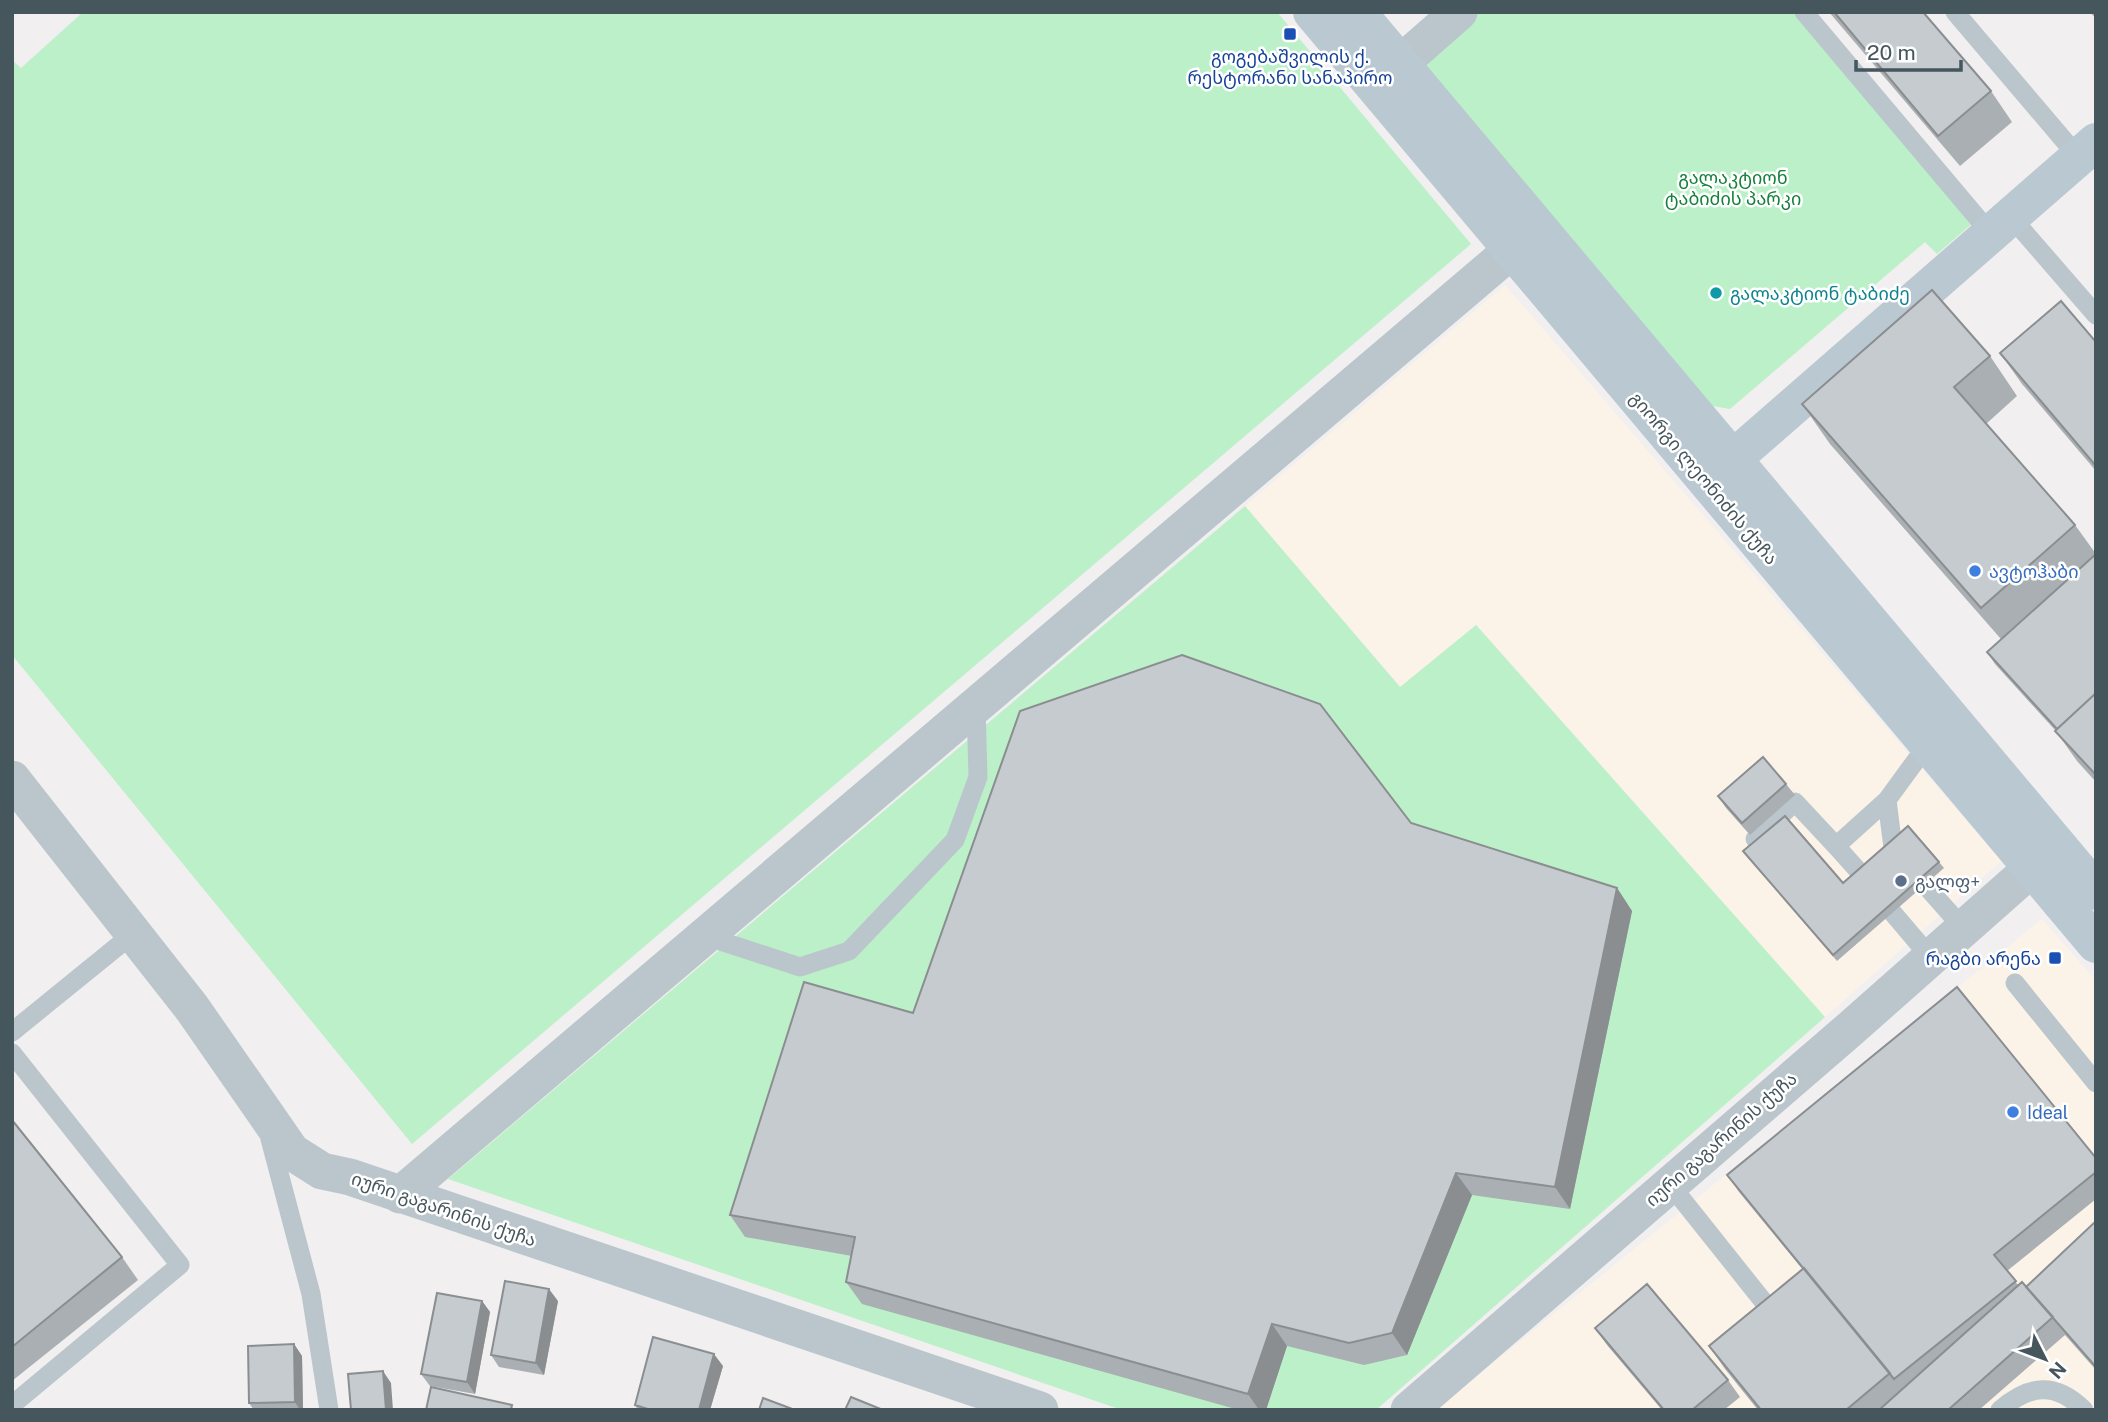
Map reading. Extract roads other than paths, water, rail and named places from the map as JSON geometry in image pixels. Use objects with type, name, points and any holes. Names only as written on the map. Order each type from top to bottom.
[{"type":"main road","name":"გიორგი ლეონიძის ქუჩა","points":[[1312,12],[1387,75],[1719,470],[1928,744],[2096,944]]},
{"type":"main road","name":"გიორგი ლეონიძის ქუჩა","points":[[1357,12],[1387,75],[1512,250],[1719,470],[2096,891]]},
{"type":"main road","points":[[1719,470],[2087,150]]},
{"type":"street","points":[[1387,75],[1459,12]]},
{"type":"street","points":[[400,1195],[1512,250]]},
{"type":"street","name":"იური გაგარინის ქუჩა","points":[[12,779],[192,1008],[292,1152],[322,1171],[350,1177],[1040,1410]]},
{"type":"street","name":"იური გაგარინის ქუჩა","points":[[1409,1410],[2032,868]]},
{"type":"lane","points":[[1804,12],[2001,225],[2096,315]]},
{"type":"lane","points":[[1955,12],[2087,150]]},
{"type":"lane","points":[[705,936],[800,967],[849,951],[955,840],[978,778],[976,706]]},
{"type":"lane","points":[[1836,846],[1887,800],[1928,744]]},
{"type":"lane","points":[[1887,800],[1893,848]]},
{"type":"lane","points":[[1755,839],[1795,802],[1862,875]]},
{"type":"lane","points":[[1924,884],[1964,929]]},
{"type":"lane","points":[[1892,912],[1931,958]]},
{"type":"lane","points":[[12,1032],[134,933]]},
{"type":"lane","points":[[2015,983],[2096,1083]]},
{"type":"lane","points":[[12,1053],[180,1265],[12,1405]]},
{"type":"lane","points":[[263,1111],[311,1294],[329,1410]]},
{"type":"lane","points":[[1669,1184],[1775,1316]]},
{"type":"lane","points":[[2000,1410],[2015,1397],[2035,1388],[2057,1391],[2075,1401],[2084,1410]]},
{"type":"place","name":"გოგებაშვილის ქ. რესტორანი სანაპირო","points":[[1290,34]]},
{"type":"place","name":"გალაკტიონ ტაბიძე","points":[[1716,293]]},
{"type":"place","name":"ავტოჰაბი","points":[[1975,571]]},
{"type":"place","name":"გალფ+","points":[[1901,881]]},
{"type":"place","name":"რაგბი არენა","points":[[2055,958]]},
{"type":"place","name":"Ideal","points":[[2013,1112]]},
{"type":"park label","name":"გალაკტიონ ტაბიძის პარკი","points":[[1733,187]]}]
